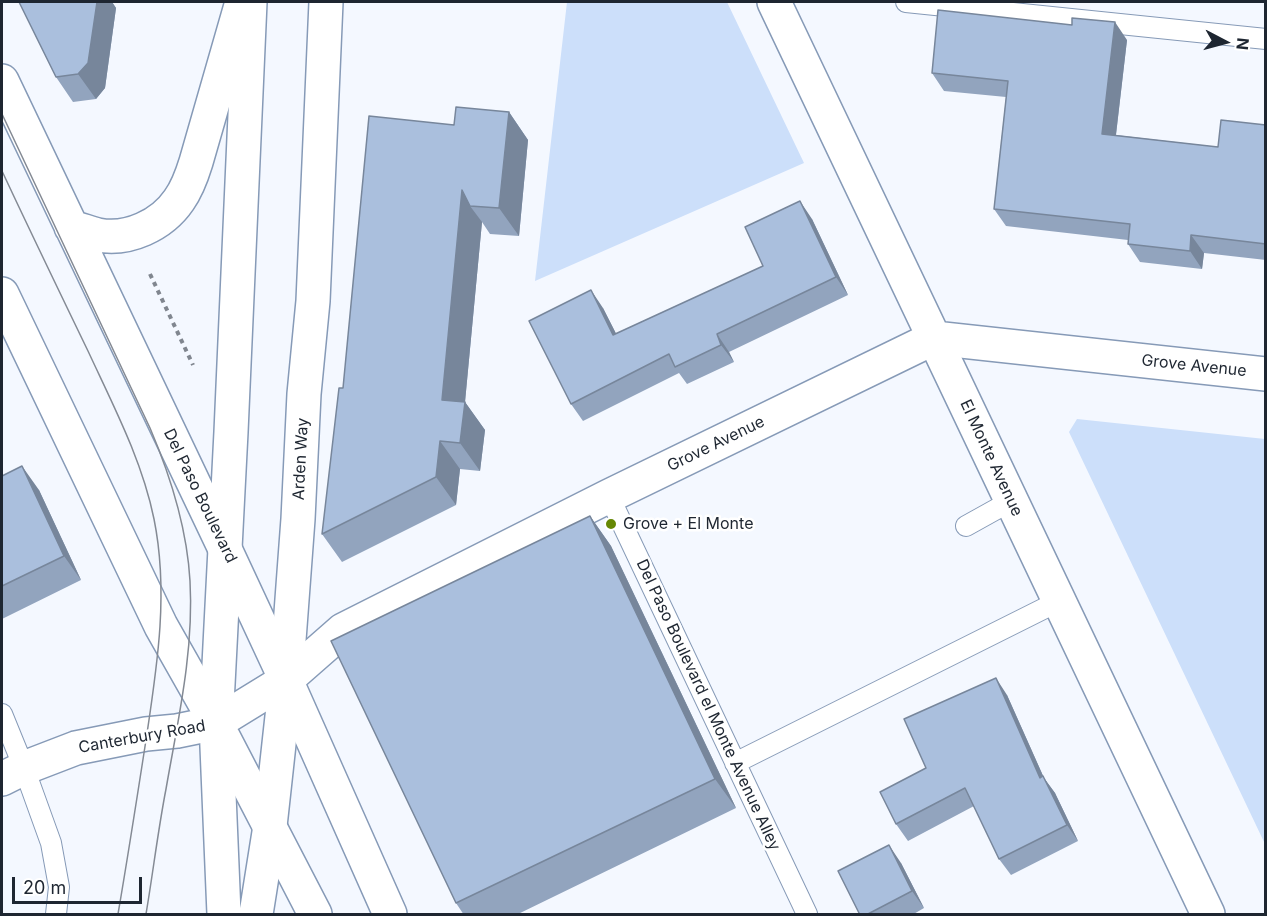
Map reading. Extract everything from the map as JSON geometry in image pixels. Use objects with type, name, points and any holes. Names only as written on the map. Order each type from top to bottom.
[{"type":"main road","points":[[71,227],[99,235],[119,236],[136,233],[165,216],[178,201],[188,184],[196,162],[242,2]]},
{"type":"main road","points":[[224,915],[216,723],[250,2]]},
{"type":"main road","name":"Arden Way","points":[[256,915],[270,826],[286,680],[298,519],[304,394],[313,300],[326,2]]},
{"type":"main road","name":"El Monte Avenue","points":[[774,2],[1208,915]]},
{"type":"main road","name":"Del Paso Boulevard","points":[[2,81],[286,680],[390,915]]},
{"type":"main road","points":[[2,294],[161,626],[216,723],[315,915]]},
{"type":"main road","name":"Grove Avenue","points":[[216,723],[286,680],[343,630],[609,496],[934,338],[1266,374]]},
{"type":"main road","name":"Canterbury Road","points":[[13,773],[76,748],[216,723]]},
{"type":"lane","points":[[906,2],[1266,39]]},
{"type":"lane","name":"Del Paso Boulevard el Monte Avenue Alley","points":[[609,496],[807,915]]},
{"type":"lane","points":[[966,526],[1011,501]]},
{"type":"lane","points":[[735,763],[1059,601]]},
{"type":"lane","points":[[2,714],[13,773],[51,843],[59,887],[56,915]]},
{"type":"path","points":[[150,274],[195,369]]},
{"type":"shaded area","points":[[567,2],[727,2],[804,163],[535,281]]},
{"type":"shaded area","points":[[1077,419],[1265,439],[1265,844],[1069,432]]},
{"type":"building","points":[[19,2],[97,2],[88,63],[78,74],[56,77]]},
{"type":"building","points":[[938,10],[1072,25],[1072,18],[1115,22],[1102,134],[1218,147],[1221,120],[1266,125],[1266,244],[1191,235],[1190,251],[1128,244],[1130,224],[994,209],[1008,81],[932,73]]},
{"type":"building","points":[[456,107],[509,112],[499,208],[470,206],[462,190],[442,400],[465,402],[460,443],[440,441],[436,477],[322,534],[339,388],[343,388],[369,116],[454,125]]},
{"type":"building","points":[[800,201],[836,277],[717,334],[721,345],[675,367],[669,354],[571,404],[529,321],[591,290],[613,335],[763,266],[745,227]]},
{"type":"building","points":[[22,466],[64,556],[2,586],[2,476]]},
{"type":"building","points":[[590,516],[715,779],[456,903],[331,641]]},
{"type":"building","points":[[996,678],[1040,778],[1043,776],[1067,825],[999,859],[965,788],[896,824],[880,792],[926,768],[904,719]]},
{"type":"building","points":[[889,845],[912,891],[866,915],[860,915],[838,871]]},
{"type":"tram line","points":[[2,114],[150,428],[165,465],[182,522],[190,581],[190,633],[180,711],[146,914]]},
{"type":"tram line","points":[[2,171],[126,433],[142,475],[154,519],[161,574],[160,630],[146,740],[118,914]]},
{"type":"place","name":"Grove + El Monte","points":[[611,524]]}]
